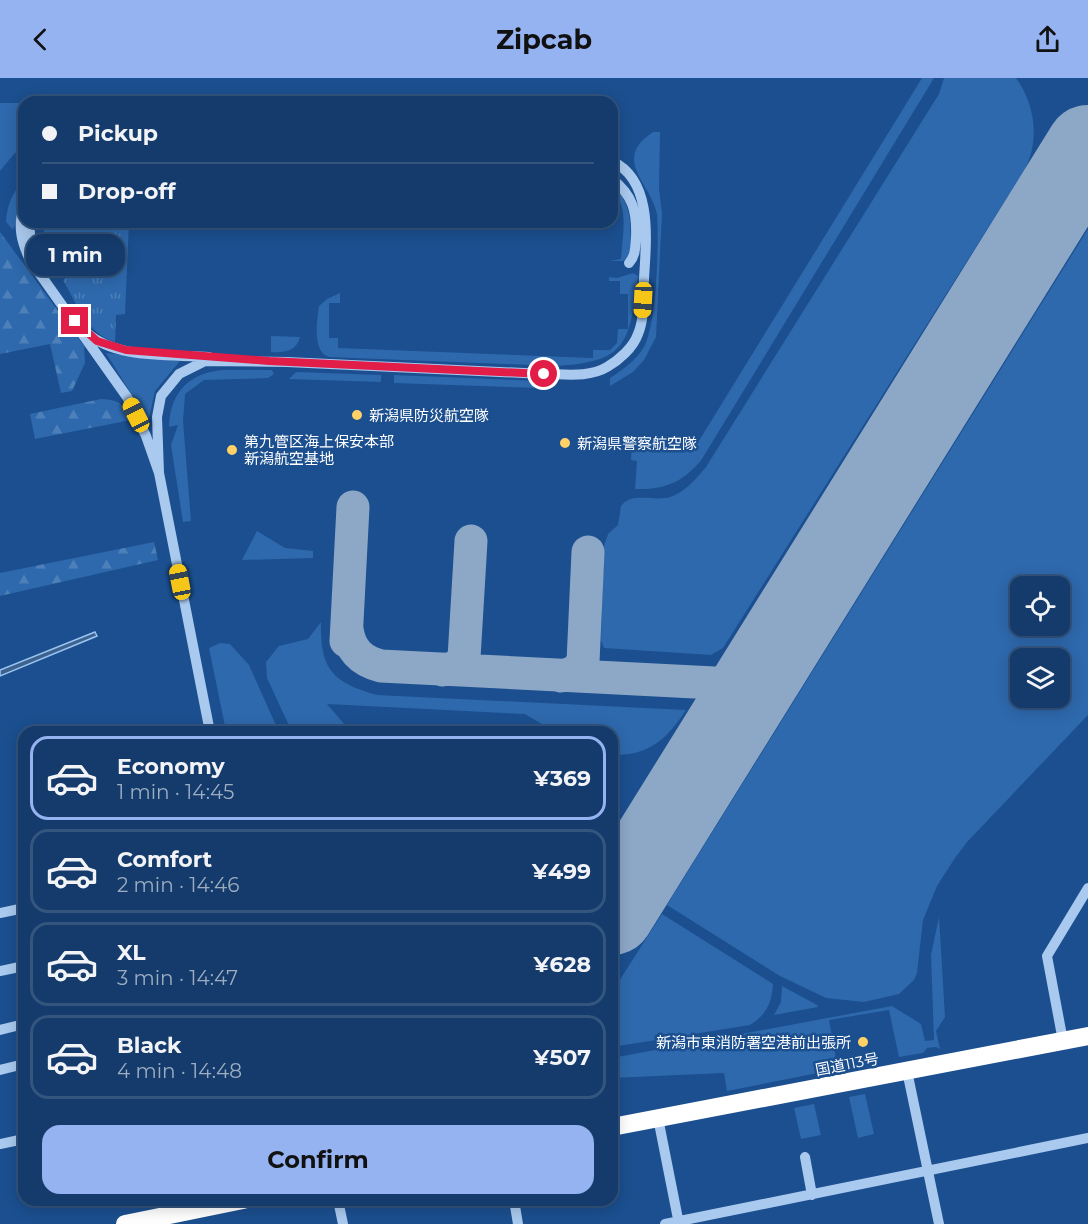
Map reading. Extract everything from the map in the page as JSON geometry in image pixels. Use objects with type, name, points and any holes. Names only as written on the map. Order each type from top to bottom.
[{"type":"highway","name":"国道113号","points":[[618,1126],[1088,1036]]},
{"type":"highway","points":[[129,1224],[214,1206]]},
{"type":"street","points":[[75,321],[97,341],[116,348],[269,361],[585,374],[608,367],[631,346],[638,335],[642,318],[646,219],[637,188],[618,166]]},
{"type":"street","points":[[618,185],[629,197],[636,214],[635,251],[629,263]]},
{"type":"street","points":[[21,228],[24,246],[30,260],[62,302],[127,397],[146,436],[159,473],[209,726]]},
{"type":"street","points":[[29,228],[31,245],[62,302]]},
{"type":"street","points":[[159,473],[158,405],[161,396],[175,378],[190,366],[205,361],[269,361]]},
{"type":"street","points":[[1064,1041],[1047,956],[1088,888]]},
{"type":"street","points":[[0,913],[18,909]]},
{"type":"street","points":[[0,971],[18,967]]},
{"type":"street","points":[[0,1029],[18,1025]]},
{"type":"street","points":[[0,1070],[18,1066]]},
{"type":"street","points":[[907,1071],[939,1224]]},
{"type":"street","points":[[658,1118],[679,1223]]},
{"type":"street","points":[[665,1224],[679,1223],[1088,1138]]},
{"type":"street","points":[[0,1144],[18,1140]]},
{"type":"street","points":[[805,1157],[812,1195]]},
{"type":"street","points":[[339,1206],[343,1224]]},
{"type":"street","points":[[515,1206],[518,1224]]},
{"type":"green space","points":[[922,78],[934,78],[702,459],[688,474],[673,483],[656,488],[635,489],[637,461],[631,460],[632,443],[697,444]]},
{"type":"green space","points":[[944,78],[1016,78],[1028,99],[1033,122],[1033,146],[1025,169],[723,648],[711,655],[604,648],[601,640],[604,546],[608,534],[618,525],[621,506],[631,499],[663,498],[675,495],[690,485],[706,467],[939,94]]},
{"type":"green space","points":[[0,103],[18,103],[18,151],[0,171]]},
{"type":"green space","points":[[653,132],[660,132],[659,189],[662,213],[656,337],[644,360],[633,372],[610,386],[610,378],[629,364],[644,347],[652,320],[658,244],[657,214],[634,162],[635,152],[641,142]]},
{"type":"green space","points":[[18,188],[18,215],[13,230],[6,222]]},
{"type":"green space","points":[[618,191],[624,199],[629,216],[630,254],[623,261],[609,261],[621,259],[623,213]]},
{"type":"green space","points":[[45,228],[129,228],[125,314],[116,315],[115,342],[96,332],[83,317],[63,280],[68,276],[46,244],[43,233]]},
{"type":"green space","points":[[1088,229],[1088,715],[967,842],[955,858],[937,886],[923,920],[917,973],[914,980],[899,994],[864,1002],[826,998],[780,976],[667,905]]},
{"type":"green space","points":[[0,232],[84,346],[85,363],[72,391],[61,393],[50,344],[0,354]]},
{"type":"green space","points":[[633,273],[638,276],[628,329],[628,294],[620,294],[620,281],[609,281],[609,277],[617,278]]},
{"type":"green space","points":[[340,293],[340,303],[329,303],[329,338],[338,338],[338,348],[593,358],[593,350],[610,350],[617,343],[618,329],[628,329],[621,344],[612,353],[598,360],[556,366],[329,357],[320,349],[317,327],[319,306]]},
{"type":"green space","points":[[271,336],[300,337],[293,348],[271,352]]},
{"type":"green space","points":[[106,353],[180,361],[155,391],[149,418],[146,418]]},
{"type":"green space","points":[[224,370],[272,370],[274,374],[268,378],[204,380],[185,394],[183,421],[191,521],[183,522],[171,445],[178,425],[169,427],[170,415],[178,395],[191,380],[201,375]]},
{"type":"green space","points":[[296,372],[381,375],[381,382],[289,379]]},
{"type":"green space","points":[[394,375],[539,381],[539,388],[394,383]]},
{"type":"green space","points":[[101,399],[113,400],[120,404],[131,420],[35,439],[30,414]]},
{"type":"green space","points":[[257,531],[285,548],[313,551],[313,558],[242,560]]},
{"type":"green space","points":[[154,542],[158,560],[0,596],[0,573]]},
{"type":"green space","points":[[321,622],[323,651],[332,671],[349,685],[377,695],[686,710],[672,729],[656,744],[625,755],[618,755],[618,726],[545,726],[525,714],[327,704],[346,726],[289,726],[267,678],[266,662],[279,646],[308,639]]},
{"type":"green space","points":[[220,643],[230,644],[249,665],[276,726],[225,726],[209,648]]},
{"type":"green space","points":[[662,914],[773,984],[770,1003],[764,1013],[750,1025],[618,1046],[618,983]]},
{"type":"green space","points":[[939,917],[945,1017],[936,1031],[940,1049],[927,1048],[923,1053],[899,1057],[889,1010],[829,1020],[838,1069],[727,1091],[724,1073],[618,1078],[618,1057],[892,1006],[921,1024],[925,1041],[934,1040],[931,955]]},
{"type":"green space","points":[[782,986],[818,1007],[774,1015],[781,1002]]},
{"type":"green space","points":[[865,1094],[874,1134],[858,1138],[849,1097]]},
{"type":"green space","points":[[814,1104],[821,1135],[801,1139],[794,1108]]},
{"type":"shaded area","points":[[95,632],[97,636],[0,676],[0,670]]},
{"type":"taxiway","points":[[346,641],[353,507]]},
{"type":"taxiway","points":[[442,670],[455,668],[464,658],[471,541]]},
{"type":"taxiway","points":[[561,676],[575,672],[583,662],[588,552]]},
{"type":"taxiway","points":[[347,629],[351,643],[358,654],[381,666],[734,684],[751,678],[777,648]]},
{"type":"runway","points":[[618,903],[1088,147]]},
{"type":"place","name":"新潟県防災航空隊","points":[[357,415]]},
{"type":"place","name":"新潟県警察航空隊","points":[[565,443]]},
{"type":"place","name":"第九管区海上保安本部 新潟航空基地","points":[[232,450]]},
{"type":"place","name":"新潟市東消防署空港前出張所","points":[[863,1042]]},
{"type":"route","points":[[75,321],[97,341],[106,346],[126,350],[269,361],[544,374]]}]
